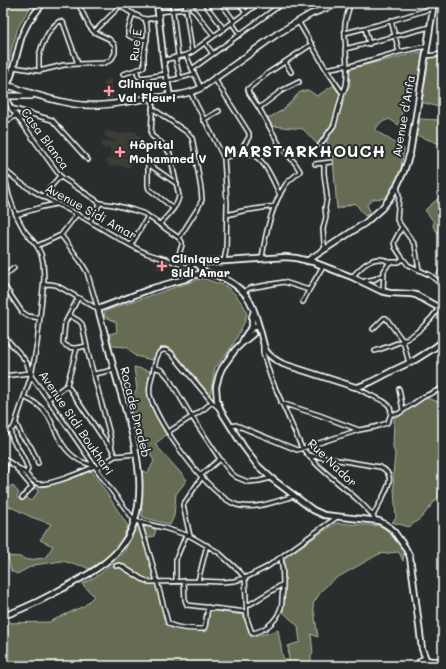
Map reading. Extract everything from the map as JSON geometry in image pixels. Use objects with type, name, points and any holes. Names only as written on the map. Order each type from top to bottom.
[{"type":"main road","points":[[8,91],[76,105],[113,103],[190,92],[201,88],[277,34],[298,21],[330,4],[339,3]]},
{"type":"main road","points":[[8,91],[36,96]]},
{"type":"street","points":[[8,91],[22,35],[29,21],[43,3]]},
{"type":"street","points":[[13,68],[39,71],[64,65],[104,63],[111,60],[114,57],[116,49],[114,44],[109,38],[94,32],[89,26],[78,3]]},
{"type":"street","points":[[116,3],[128,11],[145,19],[186,9],[196,3]]},
{"type":"street","points":[[128,3],[128,11]]},
{"type":"street","points":[[157,3],[170,96]]},
{"type":"street","points":[[172,3],[180,78]]},
{"type":"street","points":[[186,3],[192,52]]},
{"type":"street","points":[[204,3],[224,29]]},
{"type":"street","points":[[222,3],[240,35]]},
{"type":"street","points":[[239,3],[246,13]]},
{"type":"street","points":[[164,60],[186,55],[192,52],[259,3]]},
{"type":"street","points":[[192,69],[283,3]]},
{"type":"street","points":[[320,146],[334,125],[343,92],[345,90],[347,66],[345,49],[345,23],[349,12],[350,3]]},
{"type":"street","points":[[345,33],[391,20],[441,3]]},
{"type":"street","name":"Avenue d'Anfa","points":[[307,260],[374,216],[387,202],[404,172],[410,153],[434,5]]},
{"type":"street","points":[[94,32],[120,6]]},
{"type":"street","points":[[191,7],[214,36]]},
{"type":"street","points":[[133,13],[128,35],[147,40]]},
{"type":"street","name":"Rue E","points":[[137,70],[142,68],[144,65],[144,53],[148,27],[145,19]]},
{"type":"street","points":[[391,20],[399,52]]},
{"type":"street","points":[[39,71],[39,58],[44,41],[50,30],[60,21],[64,25],[78,64]]},
{"type":"street","points":[[298,21],[326,70],[343,92]]},
{"type":"street","points":[[345,49],[430,27]]},
{"type":"street","points":[[365,28],[369,44]]},
{"type":"street","points":[[205,43],[213,54]]},
{"type":"street","points":[[262,259],[265,238],[275,206],[287,184],[300,170],[280,146],[248,89],[268,73],[312,44]]},
{"type":"street","points":[[326,70],[427,46]]},
{"type":"street","points":[[425,56],[443,54]]},
{"type":"street","points":[[186,55],[201,88]]},
{"type":"street","points":[[285,62],[291,72]]},
{"type":"street","points":[[123,74],[137,70],[138,76],[141,78],[166,74]]},
{"type":"street","points":[[167,80],[194,74]]},
{"type":"street","points":[[214,78],[249,133],[249,137],[244,145],[244,152]]},
{"type":"street","points":[[259,108],[281,91],[299,82]]},
{"type":"street","name":"Casa Blanca","points":[[8,91],[8,101],[11,108],[60,176],[100,203],[133,210],[148,216],[179,238]]},
{"type":"street","points":[[190,92],[203,120],[224,158],[226,215],[226,250],[224,261]]},
{"type":"street","points":[[153,98],[151,134],[164,145],[169,152],[179,192],[179,198],[160,224]]},
{"type":"street","points":[[11,108],[52,120],[88,160]]},
{"type":"street","points":[[152,108],[188,133],[192,138],[201,189],[202,200],[179,238],[182,245],[176,263]]},
{"type":"street","points":[[203,120],[219,111]]},
{"type":"street","points":[[3,123],[16,115]]},
{"type":"street","points":[[224,158],[244,152],[254,155],[262,162],[280,195]]},
{"type":"street","points":[[315,164],[331,162]]},
{"type":"street","points":[[324,163],[327,196],[325,208],[326,217],[323,232],[325,249]]},
{"type":"street","points":[[173,208],[149,190],[148,166],[151,166],[176,184]]},
{"type":"street","name":"Avenue Sidi Boukhari","points":[[3,168],[9,196],[16,215],[24,230],[37,246],[43,262],[44,284],[36,352],[30,375],[125,508],[136,521]]},
{"type":"street","name":"Avenue Sidi Amar","points":[[3,168],[22,184],[131,245],[194,270]]},
{"type":"street","points":[[43,196],[60,176]]},
{"type":"street","points":[[397,186],[399,198],[397,219],[415,244],[419,270]]},
{"type":"street","points":[[3,203],[9,196]]},
{"type":"street","points":[[90,221],[100,203]]},
{"type":"street","points":[[16,215],[58,204]]},
{"type":"street","points":[[226,215],[275,206]]},
{"type":"street","points":[[37,246],[61,235],[77,214]]},
{"type":"street","points":[[131,245],[148,216]]},
{"type":"street","points":[[402,227],[394,243],[398,252],[411,266],[432,276],[443,286]]},
{"type":"street","name":"Rocade Dradeb","points":[[3,616],[38,602],[91,573],[102,565],[120,548],[129,534],[136,521],[139,503],[136,454],[98,309],[87,272],[61,235]]},
{"type":"street","points":[[231,426],[236,424],[297,450],[386,423],[391,414],[390,407],[387,402],[355,387],[279,362],[266,351],[256,314],[243,292],[231,282],[219,276],[194,270],[190,266],[194,264],[224,261],[286,257],[296,258],[307,260],[352,277],[383,292],[416,295],[441,309],[408,338],[375,351]]},
{"type":"street","points":[[352,277],[360,268],[372,260],[382,259],[389,262],[398,262],[403,259]]},
{"type":"street","points":[[383,292],[384,272],[389,262]]},
{"type":"street","points":[[194,270],[206,263]]},
{"type":"street","points":[[44,284],[54,285],[98,309],[153,288],[189,278],[199,265],[194,264]]},
{"type":"street","points":[[304,302],[323,266]]},
{"type":"street","points":[[3,277],[14,268]]},
{"type":"street","points":[[362,282],[384,276]]},
{"type":"street","points":[[243,292],[250,288],[284,282],[309,290]]},
{"type":"street","points":[[3,284],[23,313],[28,316],[40,318]]},
{"type":"street","points":[[78,298],[64,325],[63,343],[66,346],[77,348],[86,346]]},
{"type":"street","points":[[254,311],[251,332],[263,343]]},
{"type":"street","points":[[69,315],[81,323],[115,456]]},
{"type":"street","points":[[373,329],[380,320],[386,317],[402,341],[410,363]]},
{"type":"street","points":[[242,343],[246,334],[251,328],[256,326],[259,329]]},
{"type":"street","points":[[221,411],[216,395],[216,387],[224,364],[242,343],[258,334],[259,329]]},
{"type":"street","points":[[3,335],[16,348],[27,363],[30,375],[16,423],[11,430],[3,432]]},
{"type":"street","points":[[355,387],[371,382],[410,363],[443,342]]},
{"type":"street","name":"Rue Nador","points":[[263,343],[262,347],[271,378],[302,448],[320,467],[364,506],[376,520]]},
{"type":"street","points":[[48,399],[68,385],[77,348]]},
{"type":"street","points":[[294,496],[271,503],[248,507],[225,499],[202,476],[182,453],[168,432],[156,412],[150,396],[150,386],[158,353],[162,350],[168,351],[221,411],[257,465],[294,496],[316,512],[324,515],[376,520],[392,529],[408,551],[412,566],[422,649],[428,662]]},
{"type":"street","points":[[266,360],[270,355]]},
{"type":"street","points":[[154,367],[160,369],[168,377],[192,417],[231,473],[236,477],[250,482],[271,478]]},
{"type":"street","points":[[94,374],[114,370]]},
{"type":"street","points":[[3,376],[30,375]]},
{"type":"street","points":[[68,385],[103,438],[112,448]]},
{"type":"street","points":[[391,414],[398,414],[423,397],[443,388]]},
{"type":"street","points":[[399,389],[403,410]]},
{"type":"street","points":[[24,397],[38,405],[46,413],[66,450],[70,454],[82,462],[95,466]]},
{"type":"street","points":[[168,432],[212,402]]},
{"type":"street","points":[[281,403],[359,430]]},
{"type":"street","points":[[16,423],[21,435],[31,447],[38,463]]},
{"type":"street","points":[[11,430],[13,442],[20,451],[28,469],[26,474]]},
{"type":"street","points":[[103,438],[110,435]]},
{"type":"street","points":[[3,458],[36,483],[44,484],[80,473],[115,456],[136,454]]},
{"type":"street","points":[[308,455],[380,467],[385,470],[389,476],[389,484],[373,516]]},
{"type":"street","points":[[3,458],[6,466],[3,478]]},
{"type":"street","points":[[190,536],[183,504],[202,476],[220,459]]},
{"type":"street","points":[[13,465],[32,486],[22,498]]},
{"type":"street","points":[[116,566],[120,565],[149,582],[222,582],[245,578],[260,571],[337,517]]},
{"type":"street","points":[[136,521],[190,536],[218,552],[229,561],[245,578],[246,612],[252,633],[259,632],[269,625],[280,611],[283,584],[283,565],[281,557]]},
{"type":"street","points":[[140,524],[151,559],[167,621],[171,625],[203,629],[205,627],[208,607]]},
{"type":"street","points":[[176,581],[176,559],[186,535]]},
{"type":"street","points":[[198,581],[207,545]]},
{"type":"street","points":[[184,581],[186,604],[191,606],[246,612]]},
{"type":"street","points":[[246,606],[283,584]]},
{"type":"street","points":[[417,666],[428,662],[443,662]]},
{"type":"shaded area","name":"Clinique Val Fleuri","points":[[111,79],[113,99],[106,100],[104,82]]},
{"type":"shaded area","name":"Hôpital Mohammed V","points":[[107,131],[119,134],[135,131],[138,135],[140,135],[141,143],[134,144],[132,140],[126,141],[131,142],[130,156],[124,157],[132,159],[134,162],[131,163],[130,168],[118,165],[109,167],[106,160],[117,156],[110,155],[110,148],[107,147],[106,149],[102,147],[102,140],[116,142],[105,137],[104,134]]},
{"type":"shaded area","name":"Clinique Sidi Amar","points":[[159,261],[167,264],[164,271],[156,268]]},
{"type":"green space","points":[[3,3],[34,3],[18,28],[7,72],[3,80]]},
{"type":"green space","points":[[420,52],[439,59],[443,67],[443,145],[416,135],[420,119],[439,120],[442,108],[421,102],[424,93],[415,90],[407,91],[399,125],[389,119],[380,123],[375,130],[404,149],[400,173],[386,198],[372,199],[367,205],[371,213],[365,216],[355,203],[337,209],[333,159],[327,141],[317,144],[303,129],[272,126],[268,118],[283,110],[300,92],[308,90],[317,96],[334,85],[338,92],[345,94],[350,85],[348,69]]},
{"type":"green space","points":[[443,185],[443,238],[433,227],[434,222],[425,210],[441,196]]},
{"type":"green space","points":[[440,267],[443,269],[443,283],[436,276]]},
{"type":"green space","points":[[202,278],[226,286],[236,295],[244,306],[247,314],[233,345],[215,368],[210,395],[172,349],[164,346],[152,360],[135,356],[127,347],[112,346],[109,334],[117,332],[116,322],[104,316],[105,311]]},
{"type":"green space","points":[[134,367],[150,371],[147,389],[148,399],[166,435],[155,444],[187,480],[176,494],[174,516],[170,525],[142,517],[141,470],[148,473],[154,461],[148,450],[141,451],[128,400],[137,390]]},
{"type":"green space","points":[[426,398],[443,403],[443,491],[422,517],[409,527],[392,522],[396,518],[393,475],[395,454],[393,447],[394,418]]},
{"type":"green space","points":[[92,471],[128,526],[120,545],[104,560],[89,569],[62,561],[34,565],[17,574],[11,571],[8,556],[20,557],[27,560],[45,558],[53,546],[40,540],[51,524],[31,517],[3,503],[3,495],[12,485],[19,493],[17,497],[21,500],[25,497],[31,501],[38,492],[35,485]]},
{"type":"green space","points":[[336,523],[380,526],[387,530],[404,551],[403,561],[399,552],[379,554],[333,580],[322,590],[313,604],[318,637],[311,634],[313,653],[311,655],[311,666],[3,665],[3,623],[49,622],[84,606],[94,596],[82,584],[100,574],[124,552],[137,526],[147,526],[156,530],[154,536],[148,538],[166,624],[176,628],[206,631],[210,610],[243,615],[251,637],[278,630],[283,658],[289,662],[288,646],[300,642],[298,626],[283,612],[285,557]]},
{"type":"place","name":"Clinique Val Fleuri","points":[[109,91]]},
{"type":"place","name":"Hôpital Mohammed V","points":[[120,152]]},
{"type":"place","name":"Clinique Sidi Amar","points":[[162,266]]},
{"type":"district","name":"MARSTARKHOUCH","points":[[305,151]]}]
